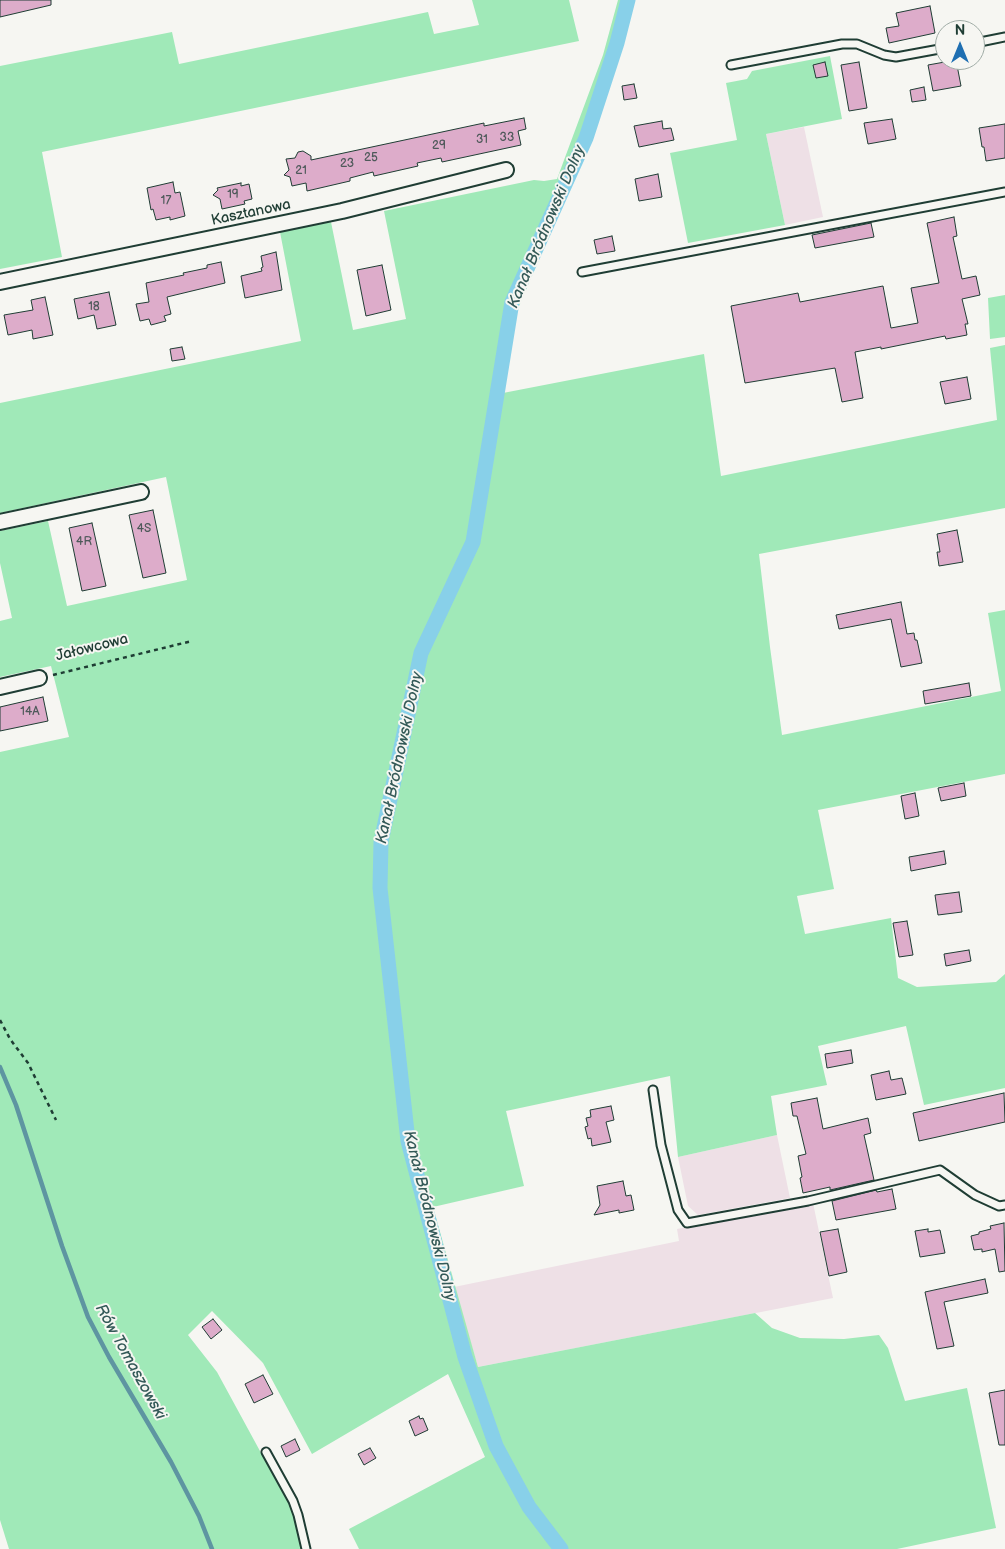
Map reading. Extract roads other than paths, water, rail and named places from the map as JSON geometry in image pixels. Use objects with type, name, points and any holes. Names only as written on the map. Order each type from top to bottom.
[{"type":"street","name":"Kasztanowa","points":[[0,282],[342,211],[506,170]]},
{"type":"street","points":[[0,522],[141,492]]},
{"type":"street","points":[[0,687],[39,678]]},
{"type":"lane","points":[[985,41],[1005,37]]},
{"type":"lane","points":[[732,65],[842,44],[857,44],[884,55],[896,57],[935,50]]},
{"type":"lane","points":[[582,272],[1005,192]]},
{"type":"lane","points":[[653,1090],[661,1145],[678,1210],[687,1223],[808,1200],[940,1170],[975,1195],[999,1206],[1005,1205]]},
{"type":"lane","points":[[266,1452],[293,1501],[306,1549]]},
{"type":"waterway","name":"Kanał Bródnowski Dolny","points":[[561,1549],[529,1507],[496,1446],[465,1357],[408,1141],[380,888],[381,842],[421,653],[473,542],[512,302],[586,138],[617,43],[628,0]]},
{"type":"waterway","name":"Rów Tomaszowski","points":[[0,1067],[16,1105],[62,1246],[88,1317],[109,1357],[171,1462],[199,1516],[212,1549]]}]
